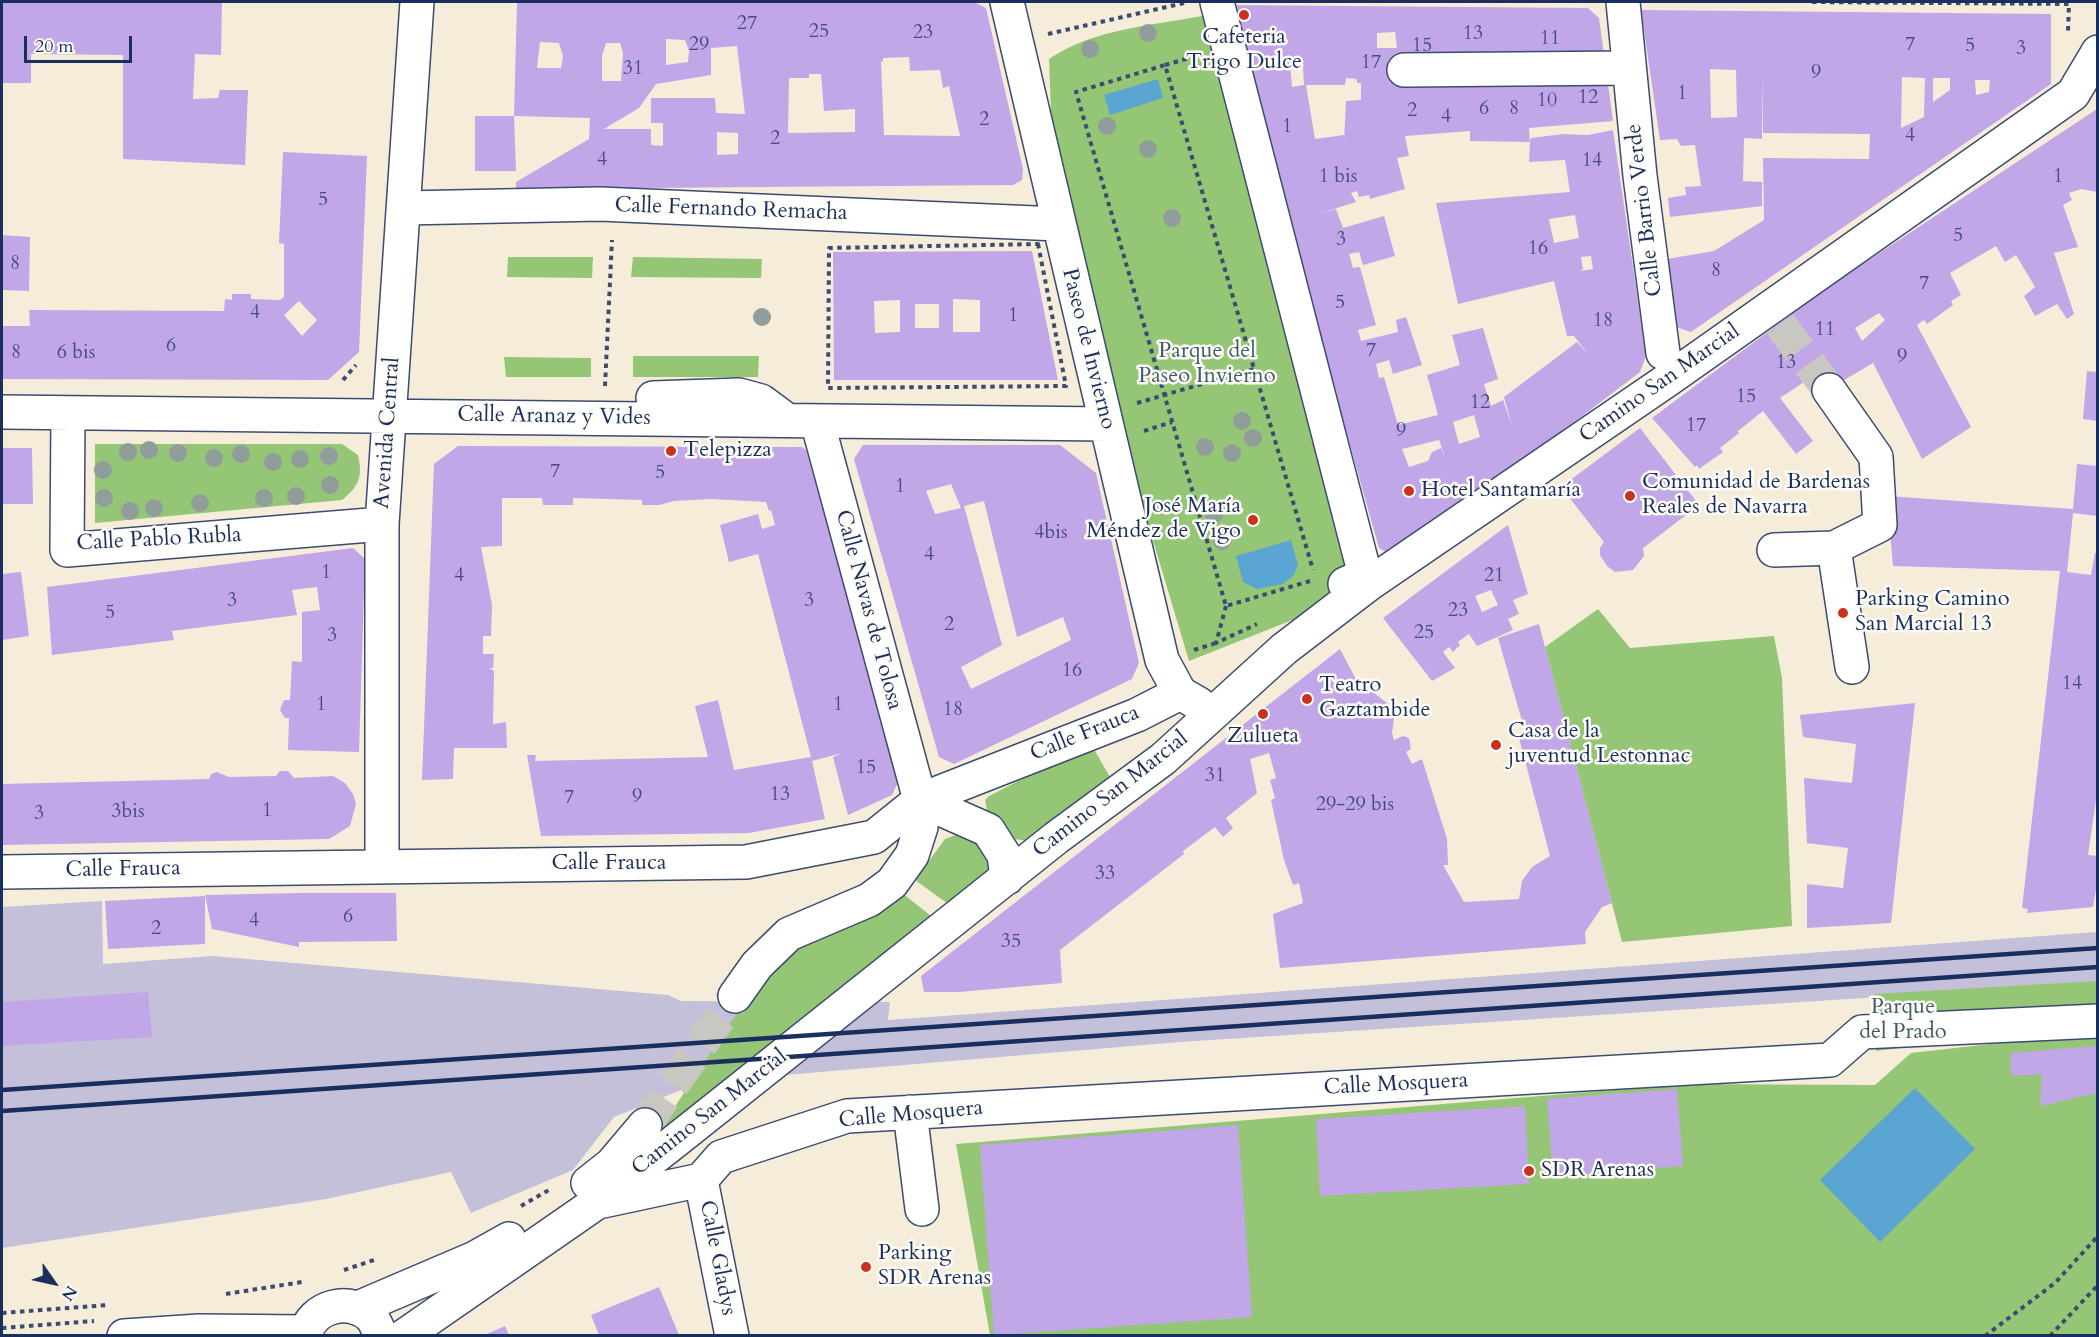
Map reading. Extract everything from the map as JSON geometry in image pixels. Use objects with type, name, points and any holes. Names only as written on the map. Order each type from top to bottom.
[{"type":"street","name":"Avenida Central","points":[[382,865],[382,524],[417,2]]},
{"type":"street","name":"Paseo de Invierno","points":[[1007,2],[1162,660],[1180,693]]},
{"type":"street","points":[[1217,2],[1365,575],[1345,584]]},
{"type":"street","name":"Calle Barrio Verde","points":[[1623,2],[1663,352]]},
{"type":"street","name":"Camino San Marcial","points":[[404,1335],[596,1203],[1007,878],[1163,759],[1284,649],[1369,584],[1666,381],[1773,316],[2073,94],[2097,52]]},
{"type":"street","points":[[1404,70],[1629,68]]},
{"type":"street","name":"Calle Fernando Remacha","points":[[404,208],[600,204],[1058,224]]},
{"type":"street","points":[[612,390],[739,395],[762,401],[802,420]]},
{"type":"street","points":[[1774,550],[1834,548],[1880,525],[1876,457],[1829,390]]},
{"type":"street","points":[[441,415],[461,403],[584,391]]},
{"type":"street","name":"Calle Aranaz y Vides","points":[[2,412],[1106,424]]},
{"type":"street","name":"Calle Pablo Rubla","points":[[68,412],[68,550],[382,524]]},
{"type":"street","name":"Calle Navas de Tolosa","points":[[802,420],[920,800]]},
{"type":"street","points":[[1834,548],[1852,667]]},
{"type":"street","name":"Camino San Marcial","points":[[1180,693],[1214,711]]},
{"type":"street","name":"Calle Frauca","points":[[2,872],[382,865],[746,862],[874,837],[920,800],[1137,715],[1180,693]]},
{"type":"street","points":[[735,996],[757,965],[789,934],[869,900],[892,883],[912,855],[921,827],[920,800]]},
{"type":"street","name":"Camino San Marcial","points":[[920,800],[988,830],[1004,855],[1007,878]]},
{"type":"street","name":"Calle Mosquera","points":[[596,1203],[711,1169],[847,1116],[1830,1060],[1862,1032],[2097,1021]]},
{"type":"street","points":[[910,1112],[922,1209]]},
{"type":"street","name":"Calle Gladys","points":[[707,1116],[711,1169],[732,1335]]},
{"type":"street","name":"Camino San Marcial","points":[[358,1308],[475,1258],[534,1225],[612,1164],[645,1125]]},
{"type":"street","points":[[124,1335],[199,1331],[306,1334],[319,1312],[331,1306],[358,1308],[373,1319],[381,1335]]},
{"type":"path","points":[[1812,2],[2069,4],[2068,35]]},
{"type":"path","points":[[1166,65],[1254,369],[1316,580],[1227,606],[1076,92],[1166,65]]},
{"type":"path","points":[[828,388],[830,214]]},
{"type":"path","points":[[584,391],[612,390],[612,232]]},
{"type":"path","points":[[600,238],[624,239]]},
{"type":"path","points":[[818,388],[1066,386],[1038,244],[819,247]]},
{"type":"path","points":[[340,382],[362,360]]},
{"type":"path","points":[[1132,404],[1254,369]]},
{"type":"path","points":[[1184,653],[1216,643]]},
{"type":"path","points":[[511,1212],[557,1185]]},
{"type":"path","points":[[1984,1335],[2055,1283],[2097,1236]]},
{"type":"path","points":[[343,1270],[388,1256]]},
{"type":"path","points":[[221,1294],[309,1280]]},
{"type":"path","points":[[2050,1335],[2097,1285]]},
{"type":"path","points":[[2,1312],[116,1304]]},
{"type":"shaded area","points":[[102,901],[103,964],[212,956],[668,995],[681,1001],[890,1002],[888,1020],[2097,932],[2097,983],[1180,1042],[701,1082],[614,1117],[573,1170],[471,1213],[451,1172],[326,1199],[2,1248],[2,907]]},
{"type":"green space","name":"Parque del Paseo Invierno","points":[[1202,16],[1232,50],[1373,588],[1189,661],[1115,413],[1110,410],[1051,112],[1049,59],[1084,41],[1103,35]]},
{"type":"green space","points":[[508,257],[593,257],[592,278],[507,277]]},
{"type":"green space","points":[[633,257],[762,259],[761,278],[631,277]]},
{"type":"green space","points":[[633,356],[759,356],[758,377],[633,377]]},
{"type":"green space","points":[[504,357],[591,358],[591,377],[506,377]]},
{"type":"green space","points":[[95,444],[342,444],[358,455],[360,475],[356,485],[342,500],[95,523]]},
{"type":"green space","points":[[1598,609],[1630,648],[1774,636],[1782,678],[1792,926],[1622,942],[1545,647]]},
{"type":"green space","points":[[1091,744],[1110,777],[1027,841],[1015,839],[1003,820],[987,811],[985,800],[989,796]]},
{"type":"green space","points":[[958,834],[986,839],[991,874],[951,906],[915,880],[945,839]]},
{"type":"green space","points":[[902,893],[935,919],[648,1147],[755,986],[791,947]]},
{"type":"green space","name":"Parque del Prado","points":[[2097,981],[2097,1024],[1876,1051],[1874,994]]},
{"type":"green space","name":"SDR Arenas","points":[[2097,1032],[2097,1335],[990,1335],[956,1144],[1687,1084],[1875,1085],[1911,1053]]},
{"type":"water","points":[[1158,79],[1163,98],[1110,115],[1104,95]]},
{"type":"water","points":[[1291,540],[1298,565],[1293,576],[1283,584],[1257,589],[1243,582],[1236,556]]},
{"type":"water","points":[[1915,1088],[1975,1149],[1880,1242],[1820,1180]]},
{"type":"building","points":[[2,2],[222,2],[221,55],[195,54],[193,99],[218,98],[220,90],[248,90],[245,165],[123,159],[123,55],[31,54],[31,83],[2,83]]},
{"type":"building","points":[[517,2],[974,2],[986,8],[1023,169],[1022,180],[1013,185],[516,189],[516,182],[589,139],[590,118],[514,116]],"holes":[[[666,39],[685,40],[689,51],[688,62],[666,65]],[[540,42],[559,43],[563,56],[561,68],[537,68]],[[606,43],[620,43],[623,53],[621,81],[602,81],[602,56]],[[737,46],[745,114],[716,113],[715,98],[651,98],[651,123],[663,123],[663,146],[651,145],[651,129],[604,129],[639,108],[656,84],[711,75],[711,48]],[[909,57],[910,71],[940,70],[943,88],[949,86],[960,136],[884,135],[881,61],[883,62],[883,58]],[[809,74],[821,74],[824,111],[855,109],[855,132],[788,133],[789,78],[809,78]],[[717,132],[738,133],[738,154],[717,155]]]},
{"type":"building","points":[[1226,5],[1588,8],[1599,18],[1613,121],[1529,128],[1530,142],[1531,138],[1563,134],[1588,135],[1613,130],[1646,356],[1640,372],[1396,558],[1379,548]],"holes":[[[1395,32],[1397,48],[1377,48],[1377,33]],[[1289,53],[1291,67],[1303,68],[1304,85],[1292,87]],[[1346,78],[1357,79],[1357,83],[1361,83],[1361,100],[1346,101],[1344,142],[1344,135],[1315,139],[1306,85],[1345,85]],[[1470,131],[1470,141],[1530,142],[1529,162],[1565,160],[1570,192],[1436,203],[1458,304],[1554,281],[1567,336],[1574,336],[1589,355],[1577,342],[1504,397],[1512,426],[1503,400],[1491,406],[1484,384],[1498,379],[1483,328],[1452,335],[1460,365],[1427,375],[1438,415],[1398,425],[1384,377],[1379,378],[1376,364],[1389,360],[1393,374],[1422,365],[1406,317],[1396,320],[1398,332],[1361,341],[1358,330],[1376,325],[1360,267],[1353,268],[1349,254],[1359,252],[1363,265],[1395,256],[1384,216],[1343,228],[1336,209],[1318,214],[1356,202],[1351,193],[1357,191],[1359,197],[1369,195],[1370,199],[1405,189],[1397,158],[1409,156],[1405,136]],[[1575,215],[1579,238],[1554,243],[1549,219]],[[1591,256],[1593,269],[1580,271],[1583,269],[1581,257]],[[1474,415],[1480,437],[1459,444],[1453,422]],[[1439,440],[1445,457],[1441,448],[1432,452],[1428,461],[1409,467],[1402,449]]]},
{"type":"building","points":[[1641,10],[2051,14],[2051,84],[1691,332],[1676,327],[1667,259],[1714,251],[1764,220],[1763,158],[1869,159],[1870,134],[1763,133],[1762,74],[1762,139],[1744,138],[1743,181],[1762,182],[1762,206],[1670,217],[1668,198],[1686,195],[1685,187],[1701,186],[1695,145],[1681,146],[1677,139],[1660,140]],"holes":[[[1710,69],[1736,70],[1737,117],[1711,118]],[[1902,77],[1925,78],[1924,117],[1901,128]],[[1933,78],[1950,78],[1950,90],[1933,102]],[[1975,80],[1990,80],[1989,92],[1976,95]]]},
{"type":"building","points":[[2097,109],[2097,192],[2081,189],[2069,193],[2072,200],[2063,205],[2078,247],[2054,253],[2074,314],[2067,319],[2057,304],[2035,316],[2024,296],[2035,287],[2016,255],[2005,262],[1996,246],[1950,273],[1961,295],[1951,301],[1953,305],[1927,324],[1924,320],[1917,325],[1971,427],[1922,459],[1873,363],[1824,392],[1813,376],[1780,398],[1813,441],[1796,454],[1763,411],[1738,431],[1732,424],[1739,433],[1720,448],[1723,452],[1699,469],[1697,465],[1695,467],[1652,418],[1831,285]],"holes":[[[1879,313],[1885,320],[1862,341],[1855,328]]]},
{"type":"building","points":[[475,116],[514,116],[516,171],[475,171]]},
{"type":"building","points":[[283,152],[367,156],[359,352],[328,380],[2,379],[2,326],[30,326],[29,310],[224,311],[225,299],[232,300],[232,294],[251,294],[251,299],[280,300],[284,297],[284,244],[279,243]],"holes":[[[299,301],[317,320],[302,336],[284,315]]]},
{"type":"building","points":[[2,235],[30,237],[29,291],[2,290]]},
{"type":"building","points":[[1032,251],[1058,380],[834,380],[833,252]],"holes":[[[953,299],[980,300],[980,332],[953,332]],[[900,300],[900,332],[875,333],[874,301]],[[915,304],[939,304],[939,328],[915,328]]]},
{"type":"building","points":[[2087,371],[2097,372],[2097,421],[2083,419]]},
{"type":"building","name":"Comunidad de Bardenas Reales de Navarra","points":[[1640,428],[1699,505],[1643,548],[1644,556],[1633,570],[1615,572],[1607,566],[1600,555],[1600,548],[1604,542],[1561,487]]},
{"type":"building","points":[[863,445],[1060,445],[1096,473],[1139,663],[1132,679],[954,764],[939,757],[854,459]],"holes":[[[951,484],[961,508],[935,514],[926,491]],[[984,501],[1017,637],[1063,617],[1071,640],[971,689],[961,667],[1002,645],[964,506]]]},
{"type":"building","points":[[458,446],[802,447],[806,450],[899,780],[892,795],[848,815],[833,757],[842,753],[812,761],[825,819],[749,833],[541,836],[527,755],[536,755],[535,761],[708,757],[695,706],[718,700],[734,770],[811,757],[758,554],[729,562],[720,525],[758,514],[762,529],[775,525],[771,510],[769,511],[766,502],[712,499],[642,505],[642,500],[573,498],[573,505],[543,505],[542,498],[502,498],[502,546],[481,547],[492,605],[491,636],[483,636],[483,654],[494,654],[493,668],[489,668],[494,671],[493,724],[506,722],[507,748],[454,748],[453,779],[422,780],[434,464]]},
{"type":"building","points":[[2,448],[32,448],[33,504],[2,504]]},
{"type":"building","points":[[2077,464],[2097,466],[2097,516],[2073,513],[2067,572],[2091,575],[2095,553],[2097,553],[2097,793],[2088,855],[2097,856],[2097,883],[2093,907],[2027,913],[2028,909],[2022,908],[2060,571],[1893,566],[1887,496],[2073,509]]},
{"type":"building","points":[[1508,525],[1528,594],[1513,600],[1519,614],[1508,619],[1513,630],[1477,646],[1469,634],[1458,642],[1460,645],[1453,652],[1449,647],[1443,652],[1455,668],[1432,681],[1383,618]],"holes":[[[1491,590],[1498,605],[1482,612],[1475,596]]]},
{"type":"building","points":[[353,548],[365,559],[359,752],[288,750],[289,718],[285,718],[280,710],[284,700],[290,700],[292,661],[302,662],[302,612],[320,610],[317,587],[292,590],[297,615],[172,631],[174,640],[52,655],[47,587]]},
{"type":"building","points":[[21,572],[29,636],[2,640],[2,574]]},
{"type":"building","points":[[1539,624],[1612,903],[1602,907],[1585,932],[1586,944],[1280,968],[1273,914],[1303,903],[1299,883],[1293,885],[1284,860],[1271,800],[1275,798],[1270,780],[1276,778],[1269,753],[1250,759],[1257,793],[1226,818],[1233,828],[1223,837],[1215,827],[1183,851],[1184,854],[1060,950],[1062,983],[959,992],[924,992],[921,976],[1340,649],[1362,691],[1373,692],[1388,704],[1394,718],[1392,733],[1394,740],[1403,736],[1409,738],[1411,749],[1406,752],[1412,764],[1422,759],[1447,839],[1448,865],[1443,865],[1464,902],[1519,899],[1522,881],[1532,867],[1550,856],[1518,734],[1525,731],[1498,638]]},
{"type":"building","points":[[1915,703],[1891,923],[1807,928],[1807,884],[1843,888],[1848,848],[1807,843],[1804,778],[1852,783],[1856,744],[1803,737],[1800,715]]},
{"type":"building","points":[[280,771],[288,771],[294,778],[333,776],[345,783],[353,794],[356,804],[350,826],[329,839],[2,845],[2,784],[209,779],[211,774],[217,772],[229,777],[276,776]]},
{"type":"building","points":[[396,893],[397,941],[299,942],[299,947],[212,929],[205,895]]},
{"type":"building","points":[[205,896],[205,944],[108,949],[105,901]]},
{"type":"building","points":[[148,992],[152,1037],[2,1046],[2,1002]]},
{"type":"building","points":[[2097,1046],[2097,1093],[2040,1106],[2042,1074],[2011,1076],[2010,1053]]},
{"type":"building","points":[[1677,1089],[1683,1166],[1553,1176],[1547,1099]]},
{"type":"building","points":[[1525,1106],[1529,1184],[1320,1196],[1316,1119]]},
{"type":"building","points":[[1238,1125],[1252,1317],[994,1335],[980,1145]]},
{"type":"building","points":[[659,1287],[679,1335],[599,1335],[591,1315]]},
{"type":"building","points":[[505,1326],[509,1335],[487,1334]]},
{"type":"tunnel","points":[[1780,324],[1829,390]]},
{"type":"tunnel","points":[[645,1125],[735,996]]},
{"type":"railway","points":[[2,1090],[2098,948]]},
{"type":"railway","points":[[2,1111],[2098,967]]},
{"type":"place","name":"Cafeteria Trigo Dulce","points":[[1244,15]]},
{"type":"place","name":"Telepizza","points":[[671,451]]},
{"type":"place","name":"Hotel Santamaría","points":[[1409,491]]},
{"type":"place","name":"Comunidad de Bardenas Reales de Navarra","points":[[1630,496]]},
{"type":"place","name":"José María Méndez de Vigo","points":[[1253,520]]},
{"type":"place","name":"Parking Camino San Marcial 13","points":[[1843,613]]},
{"type":"place","name":"Teatro Gaztambide","points":[[1307,699]]},
{"type":"place","name":"Zulueta","points":[[1263,714]]},
{"type":"place","name":"Casa de la juventud Lestonnac","points":[[1496,745]]},
{"type":"place","name":"SDR Arenas","points":[[1529,1171]]},
{"type":"place","name":"Parking SDR Arenas","points":[[866,1267]]}]
